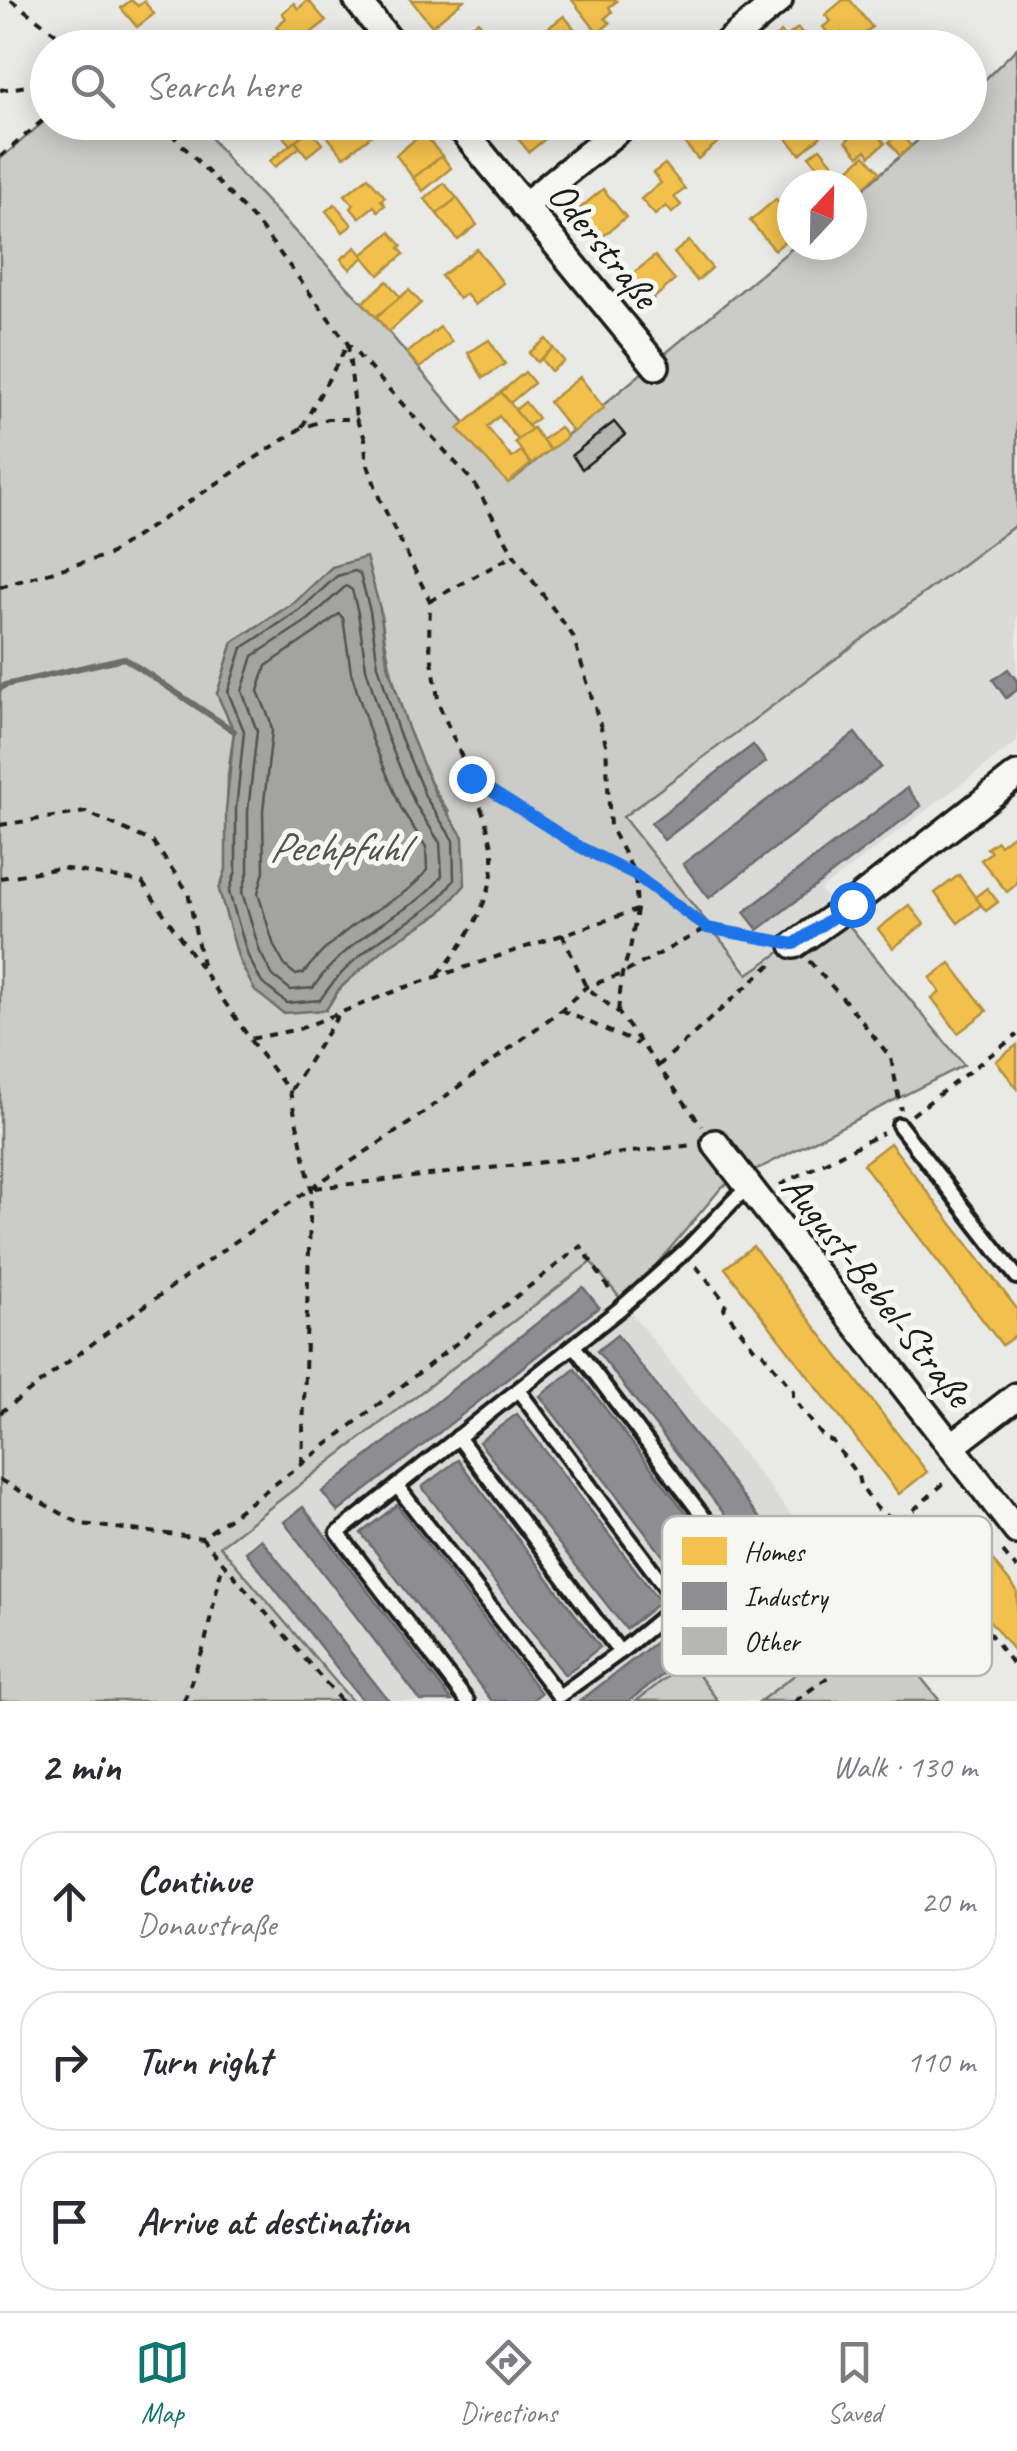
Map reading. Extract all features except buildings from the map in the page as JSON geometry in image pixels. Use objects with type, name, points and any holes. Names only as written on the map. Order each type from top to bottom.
[{"type":"street","points":[[357,0],[381,30]]},
{"type":"street","points":[[742,30],[779,0]]},
{"type":"street","name":"Oderstraße","points":[[471,140],[656,366]]},
{"type":"street","points":[[524,206],[606,140]]},
{"type":"street","points":[[794,944],[1017,775]]},
{"type":"street","name":"August-Bebel-Straße","points":[[716,1143],[1017,1531]]},
{"type":"street","points":[[952,1446],[1017,1396]]},
{"type":"lane","points":[[900,1125],[1017,1277]]},
{"type":"lane","points":[[467,1701],[338,1533],[621,1308],[751,1187]]},
{"type":"lane","points":[[574,1346],[703,1516]]},
{"type":"lane","points":[[518,1390],[662,1583]]},
{"type":"lane","points":[[458,1437],[620,1652]]},
{"type":"lane","points":[[397,1486],[556,1699],[662,1617]]},
{"type":"path","points":[[11,0],[51,30]]},
{"type":"path","points":[[0,90],[30,86]]},
{"type":"path","points":[[0,157],[30,131]]},
{"type":"path","points":[[177,140],[258,224],[348,344],[474,483],[514,555],[573,636],[606,744],[610,827],[634,874],[637,910],[622,974],[618,1012]]},
{"type":"path","points":[[348,344],[356,419],[365,438],[366,458],[380,500],[430,602],[429,641],[438,705],[471,778],[493,850],[490,882],[475,926],[456,955],[434,978]]},
{"type":"path","points":[[300,428],[348,344]]},
{"type":"path","points":[[0,588],[108,555],[300,428],[328,419],[356,419]]},
{"type":"path","points":[[430,602],[514,555]]},
{"type":"path","points":[[471,778],[580,847],[634,874],[707,928],[794,944],[891,1058],[902,1116],[900,1125]]},
{"type":"path","points":[[0,826],[86,812],[153,842],[188,892],[203,970]]},
{"type":"path","points":[[0,878],[61,868],[142,882],[290,1092],[311,1188],[302,1464]]},
{"type":"path","points":[[250,1039],[299,1030],[434,978],[637,910]]},
{"type":"path","points":[[0,1412],[311,1188],[412,1122],[561,1010],[586,986],[622,974],[707,928]]},
{"type":"path","points":[[562,934],[586,986],[618,1012],[716,1143]]},
{"type":"path","points":[[658,1066],[794,944]]},
{"type":"path","points":[[561,1010],[642,1046]]},
{"type":"path","points":[[290,1092],[339,1014]]},
{"type":"path","points":[[311,1188],[716,1143]]},
{"type":"path","points":[[0,1480],[81,1524],[202,1538],[582,1246],[621,1308]]},
{"type":"path","points":[[685,1251],[726,1303],[724,1309],[755,1349],[763,1353],[793,1390],[792,1398],[858,1476],[867,1496],[888,1516]]},
{"type":"path","points":[[906,1516],[949,1479]]},
{"type":"path","points":[[202,1538],[341,1701]]},
{"type":"path","points":[[184,1701],[204,1647],[222,1562]]},
{"type":"path","points":[[992,1637],[1017,1670]]},
{"type":"path","points":[[795,1701],[829,1676]]},
{"type":"shaded area","points":[[1017,48],[1017,524],[623,817],[748,974],[838,912],[964,1065],[722,1187],[624,1303],[591,1262],[220,1546],[352,1701],[0,1701],[0,159],[30,133],[30,140],[213,140],[376,317],[513,480],[778,260],[867,260],[867,186],[918,140],[987,140],[987,77]],"holes":[[[332,567],[380,609],[403,715],[423,766],[449,812],[440,913],[385,948],[339,989],[326,1010],[219,890],[226,870],[228,774],[234,731],[217,694],[233,642],[295,602]]]},
{"type":"shaded area","points":[[1017,524],[1017,742],[820,890],[838,912],[748,975],[623,817]]},
{"type":"shaded area","points":[[591,1262],[792,1516],[662,1516],[662,1676],[669,1676],[636,1701],[352,1701],[220,1546]]},
{"type":"shaded area","points":[[668,1676],[699,1676],[718,1701],[636,1701]]},
{"type":"shaded area","points":[[699,1676],[793,1676],[760,1701],[718,1701]]},
{"type":"shaded area","points":[[793,1676],[920,1676],[940,1701],[760,1701]]},
{"type":"water","name":"Pechpfuhl","points":[[366,557],[380,609],[387,662],[408,728],[435,794],[463,837],[465,885],[440,913],[385,948],[339,989],[326,1010],[283,1013],[255,991],[239,960],[219,890],[226,870],[226,810],[234,731],[217,694],[233,642],[295,602],[332,567]]},
{"type":"waterway","points":[[0,689],[124,658],[234,731]]},
{"type":"route","points":[[471,778],[580,847],[634,874],[707,928],[794,944],[852,904]]}]
